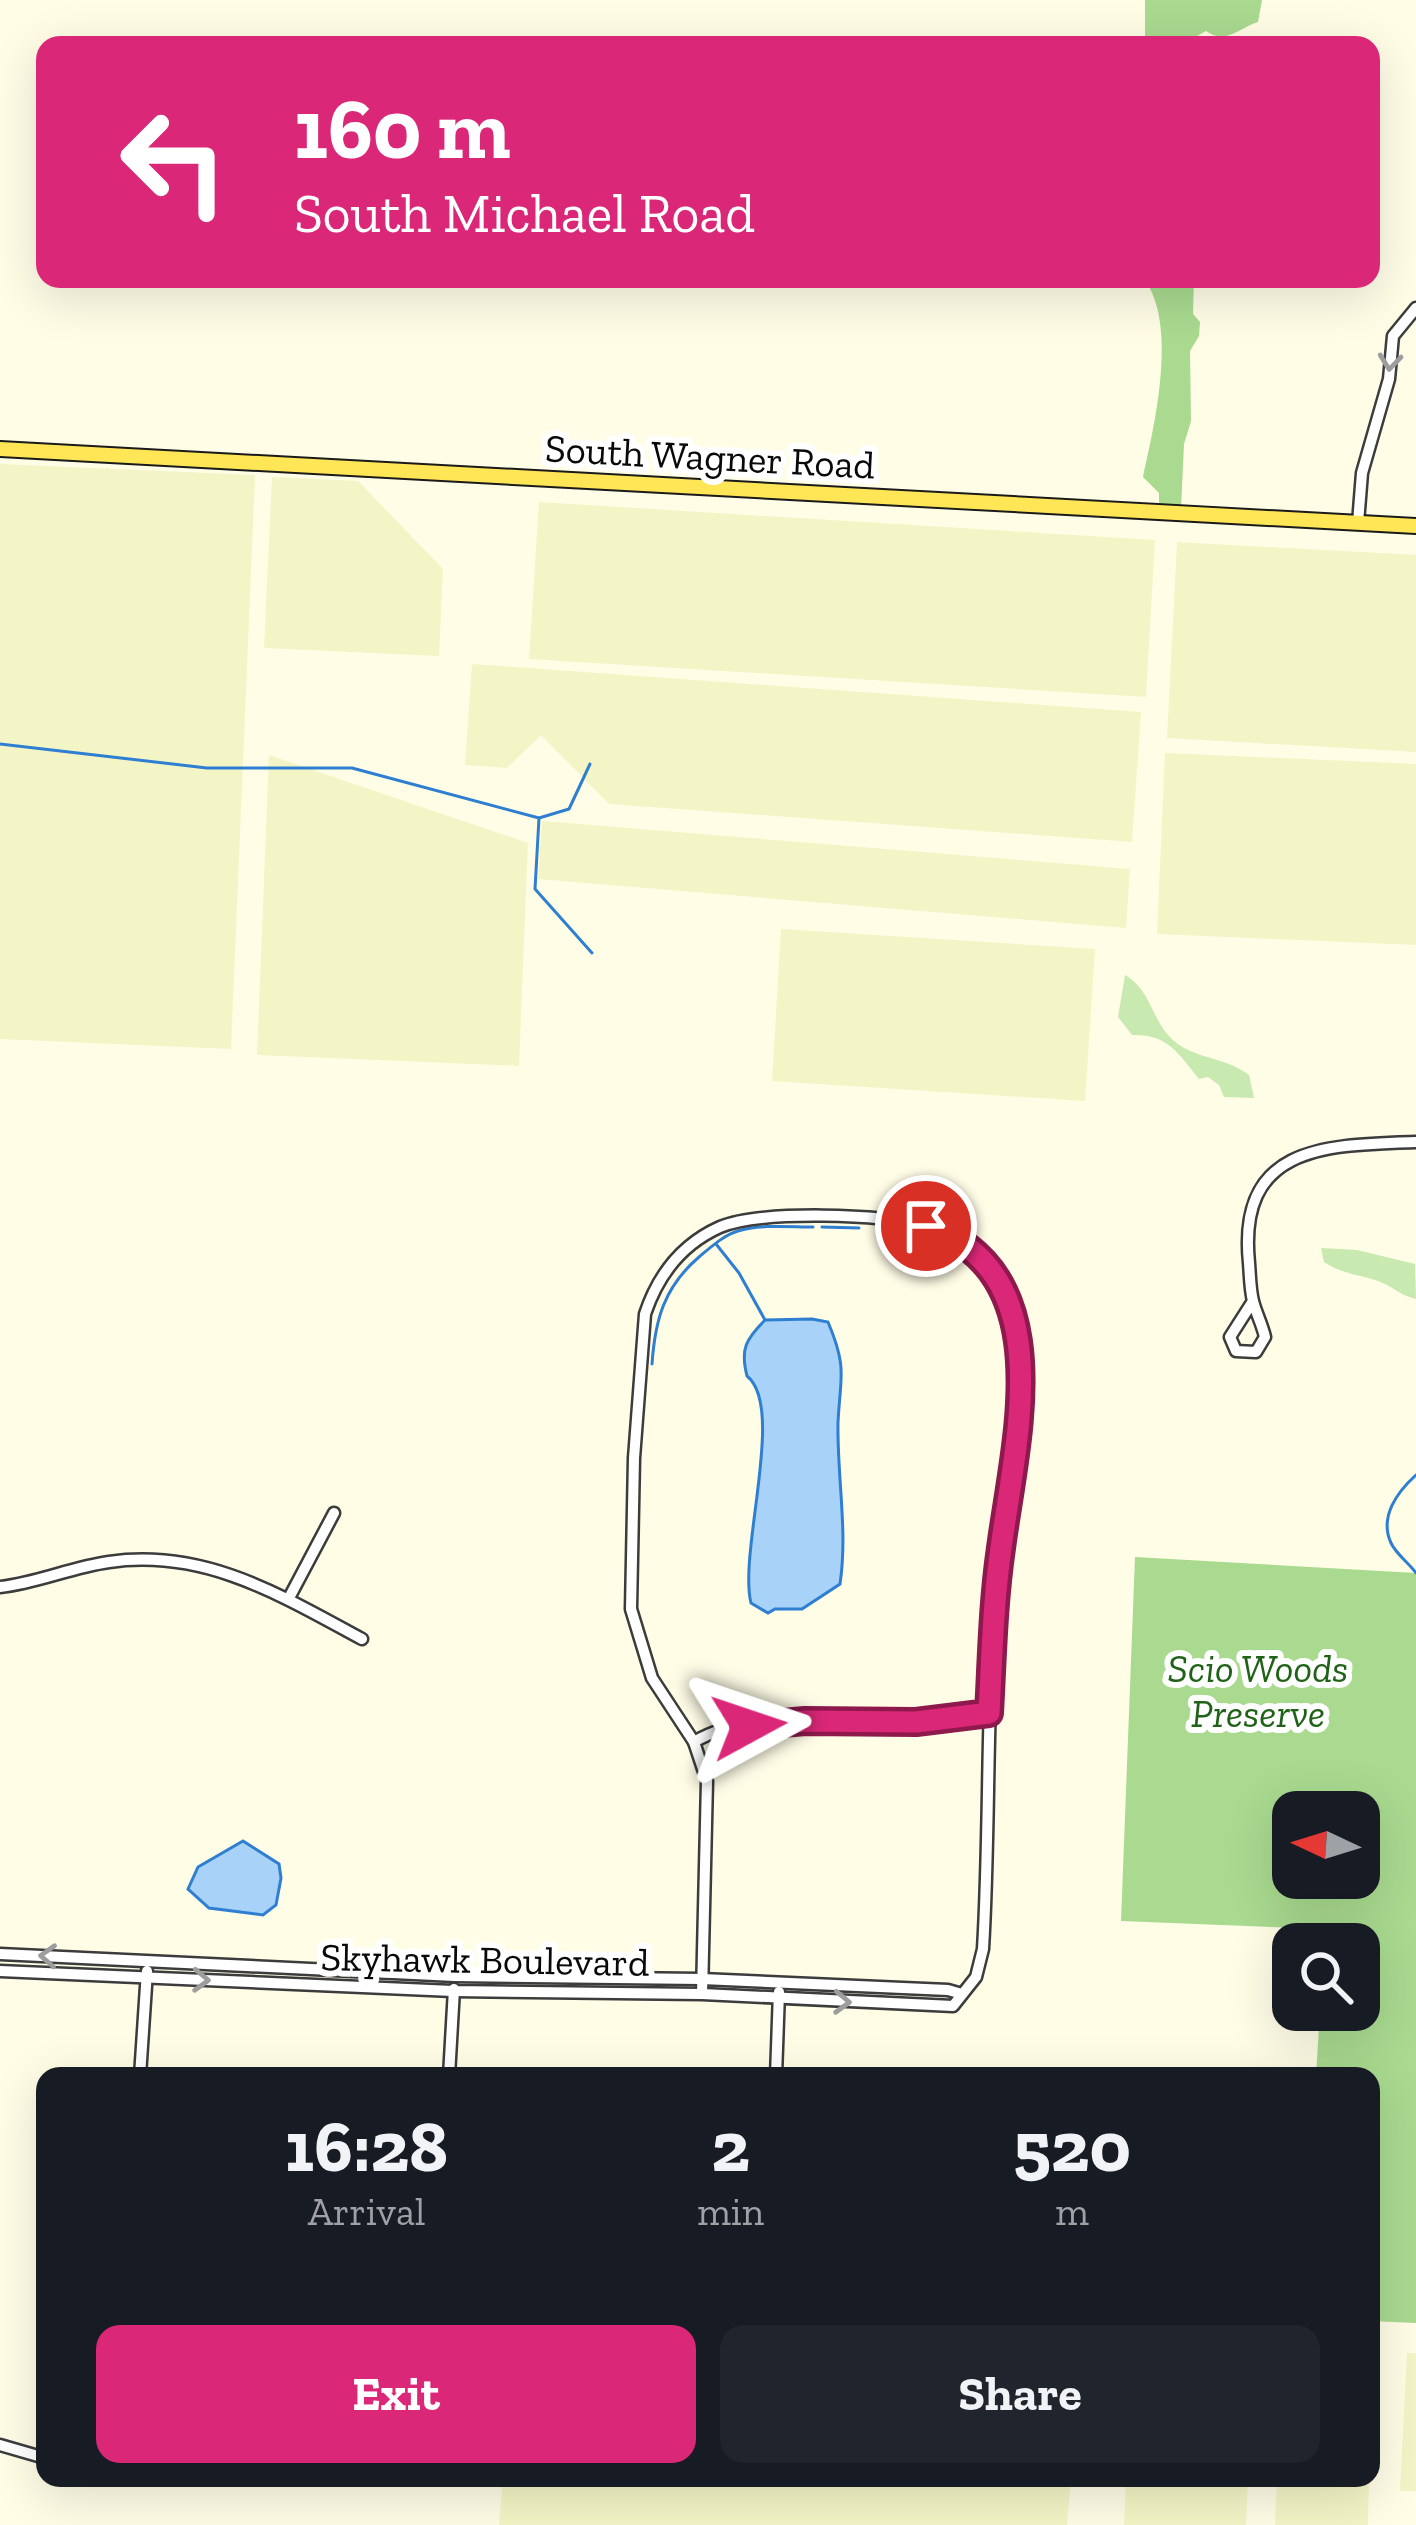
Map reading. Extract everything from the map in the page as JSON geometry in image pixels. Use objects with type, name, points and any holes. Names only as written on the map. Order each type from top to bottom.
[{"type":"main road","name":"South Wagner Road","points":[[0,449],[1416,526]]},
{"type":"street","points":[[1358,523],[1360,486],[1389,379],[1393,336],[1416,308]]},
{"type":"street","points":[[1253,1301],[1231,1337],[1236,1351],[1256,1352],[1263,1345],[1253,1301],[1247,1213],[1267,1178],[1286,1162],[1310,1153],[1416,1142]]},
{"type":"street","points":[[702,1994],[707,1781],[694,1742],[652,1678],[634,1632],[631,1609],[640,1335],[662,1275],[689,1245],[733,1223],[776,1216],[905,1222],[934,1228],[984,1258],[1003,1283],[1013,1313],[1018,1340],[1017,1446],[995,1591],[984,1930],[981,1964],[962,1994]]},
{"type":"street","points":[[290,1598],[334,1513]]},
{"type":"street","points":[[0,1587],[105,1562],[158,1560],[235,1574],[290,1598],[362,1639]]},
{"type":"street","points":[[694,1742],[724,1729],[784,1722],[888,1724],[989,1713]]},
{"type":"street","name":"Skyhawk Boulevard","points":[[0,1954],[455,1976],[702,1979],[962,1994],[952,2006],[0,1971]]},
{"type":"street","points":[[141,2067],[147,1962]]},
{"type":"street","points":[[449,2067],[455,1976]]},
{"type":"street","points":[[776,2067],[779,1983]]},
{"type":"street","points":[[0,2445],[36,2455]]},
{"type":"green space","points":[[1145,0],[1262,0],[1258,22],[1232,34],[1145,36]]},
{"type":"green space","points":[[1149,288],[1194,288],[1193,314],[1200,322],[1199,336],[1190,351],[1191,421],[1184,444],[1181,508],[1159,507],[1159,493],[1143,477],[1161,375],[1160,321]]},
{"type":"green space","points":[[0,464],[255,475],[231,1049],[0,1039]]},
{"type":"green space","points":[[272,477],[358,481],[443,569],[439,656],[264,648]]},
{"type":"green space","points":[[539,502],[1155,540],[1146,697],[529,659]]},
{"type":"green space","points":[[1177,542],[1416,555],[1416,752],[1167,738]]},
{"type":"green space","points":[[472,664],[1141,712],[1132,842],[609,804],[541,735],[507,768],[465,765]]},
{"type":"green space","points":[[1165,753],[1416,764],[1416,945],[1157,934]]},
{"type":"green space","points":[[269,755],[528,843],[519,1066],[257,1055]]},
{"type":"green space","points":[[542,821],[1130,869],[1126,928],[538,879]]},
{"type":"green space","points":[[781,929],[1095,949],[1085,1101],[772,1081]]},
{"type":"green space","points":[[1125,975],[1142,990],[1169,1036],[1186,1049],[1249,1075],[1254,1098],[1224,1097],[1219,1085],[1208,1077],[1199,1079],[1163,1042],[1132,1035],[1118,1017]]},
{"type":"green space","points":[[1321,1248],[1357,1250],[1415,1264],[1416,1299],[1382,1282],[1333,1267],[1324,1262]]},
{"type":"green space","name":"Scio Woods Preserve","points":[[1135,1557],[1416,1573],[1416,2323],[1380,2321],[1380,2067],[1317,2067],[1319,2031],[1380,2031],[1380,1923],[1272,1923],[1272,1927],[1121,1921]]},
{"type":"green space","points":[[1407,2353],[1416,2353],[1416,2491],[1400,2491]]},
{"type":"green space","points":[[502,2487],[1070,2487],[1067,2525],[499,2525]]},
{"type":"green space","points":[[1126,2487],[1248,2487],[1246,2525],[1124,2525]]},
{"type":"green space","points":[[1277,2487],[1369,2487],[1368,2525],[1275,2525]]},
{"type":"water","points":[[765,1320],[828,1322],[840,1362],[840,1584],[802,1609],[768,1613],[751,1603],[750,1550],[762,1417],[758,1393],[747,1376],[745,1351]]},
{"type":"water","points":[[243,1841],[279,1864],[276,1905],[263,1915],[209,1908],[188,1889],[198,1867]]},
{"type":"waterway","points":[[0,744],[207,768],[352,768],[539,818],[535,889],[592,953]]},
{"type":"waterway","points":[[539,818],[569,809],[590,764]]},
{"type":"waterway","points":[[652,1364],[664,1305],[677,1280],[699,1257],[738,1231],[813,1227]]},
{"type":"waterway","points":[[822,1227],[859,1228]]},
{"type":"waterway","points":[[716,1244],[739,1273],[765,1320]]},
{"type":"waterway","points":[[1416,1475],[1397,1497],[1387,1524],[1393,1547],[1416,1573]]},
{"type":"route","points":[[749,1726],[805,1721],[916,1722],[989,1713],[995,1591],[1017,1446],[1018,1340],[1010,1303],[994,1270],[959,1241],[926,1226]]}]
